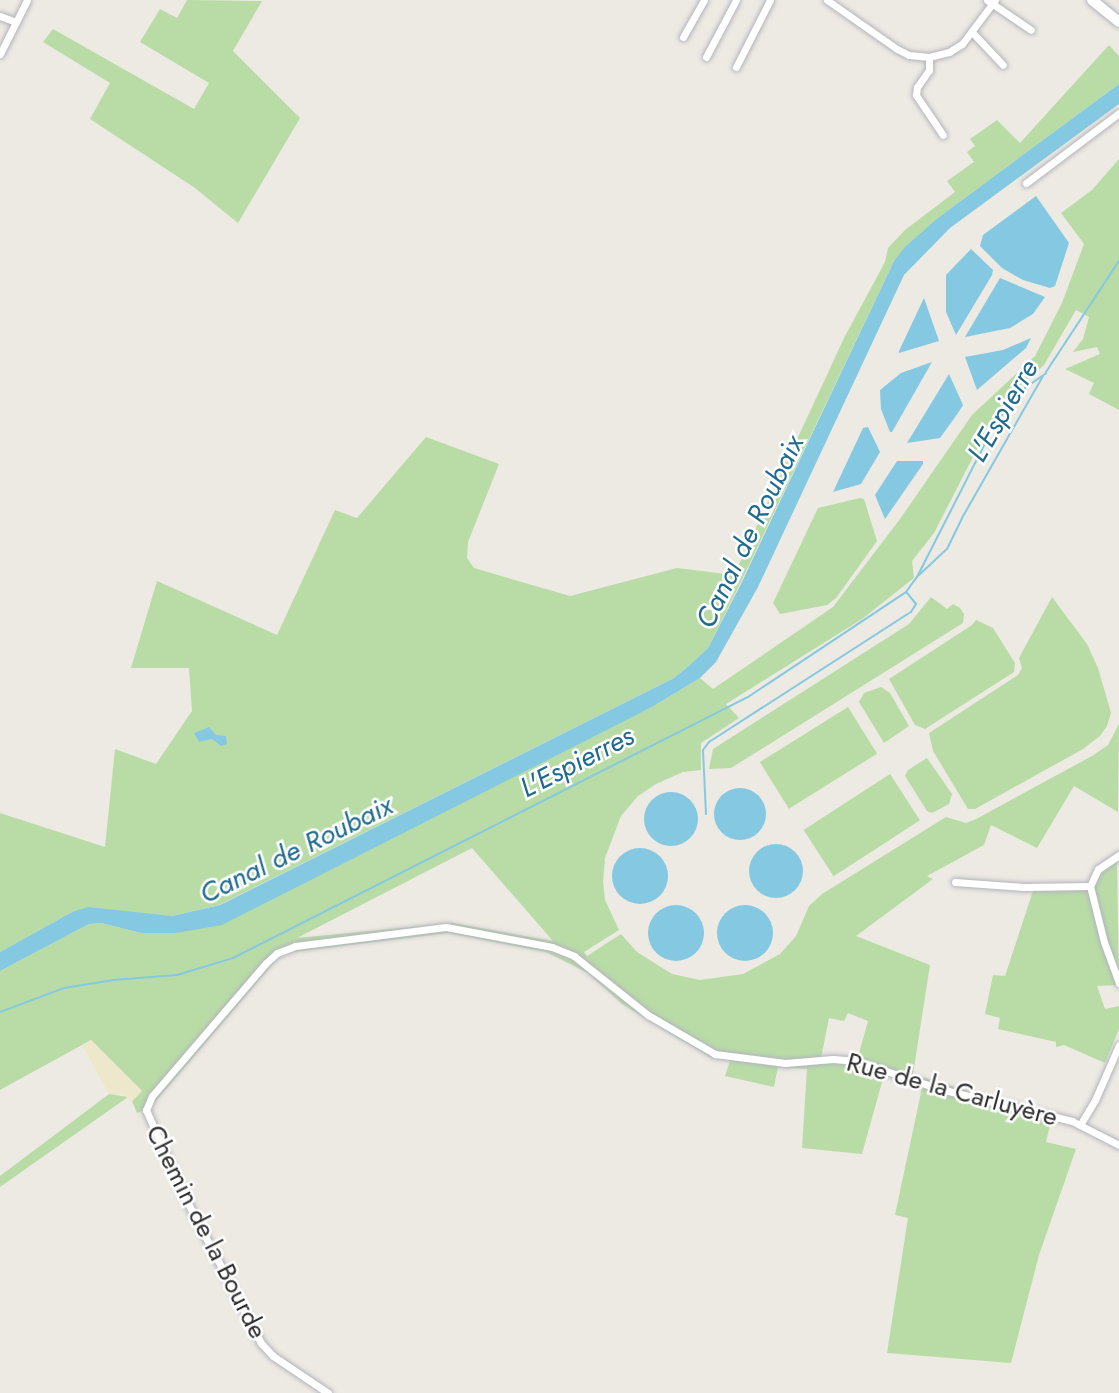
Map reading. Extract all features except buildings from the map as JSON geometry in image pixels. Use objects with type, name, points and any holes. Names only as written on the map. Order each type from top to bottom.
[{"type":"street","points":[[0,54],[27,0]]},
{"type":"street","points":[[683,37],[704,0]]},
{"type":"street","points":[[706,57],[736,0]]},
{"type":"street","points":[[736,67],[770,0]]},
{"type":"street","points":[[827,0],[909,55],[929,57],[956,48],[972,32],[992,1],[1031,30]]},
{"type":"street","points":[[1092,0],[1119,22]]},
{"type":"street","points":[[0,16],[16,22]]},
{"type":"street","points":[[972,32],[1003,65]]},
{"type":"street","points":[[929,57],[929,70],[917,87],[916,95],[943,135]]},
{"type":"street","points":[[1026,183],[1119,113]]},
{"type":"street","points":[[1119,855],[1098,869],[1090,886],[1104,942],[1119,983]]},
{"type":"street","points":[[955,882],[1024,887],[1090,886]]},
{"type":"street","name":"Chemin de la Bourde","points":[[328,1393],[273,1356],[261,1343],[207,1243],[146,1114],[147,1103],[152,1096],[272,957],[303,944],[432,928],[473,931],[552,947],[575,956],[654,1019],[710,1052],[734,1058]]},
{"type":"street","name":"Rue de la Carluyère","points":[[734,1058],[792,1063],[849,1059],[940,1089],[1080,1125],[1096,1100],[1119,1045]]},
{"type":"street","points":[[1080,1125],[1119,1145]]},
{"type":"green space","points":[[187,0],[262,1],[233,51],[300,118],[238,223],[195,188],[90,119],[110,83],[43,42],[53,29],[194,109],[209,83],[140,42],[160,9],[177,18]]},
{"type":"green space","points":[[1109,45],[1119,56],[1119,84],[939,217],[894,261],[708,648],[674,678],[219,905],[172,916],[72,912],[0,952],[0,813],[105,847],[115,749],[156,764],[192,711],[189,668],[131,668],[157,581],[277,635],[335,510],[357,518],[426,437],[499,464],[468,542],[467,558],[474,568],[570,596],[677,568],[734,575],[845,336],[885,262],[888,248],[905,230],[955,192],[947,181],[974,162],[967,152],[975,146],[970,139],[997,120],[1020,143]]},
{"type":"green space","points":[[1119,159],[1119,410],[1089,394],[1094,383],[1065,369],[1100,354],[1097,347],[1073,352],[1083,339],[1089,317],[1076,310],[1044,365],[1006,399],[992,420],[934,533],[912,561],[914,578],[862,619],[726,704],[739,718],[701,743],[701,770],[683,772],[656,784],[638,796],[621,816],[605,858],[603,881],[605,900],[619,930],[584,952],[587,956],[621,934],[637,952],[672,974],[700,980],[743,974],[780,954],[796,936],[809,906],[822,894],[946,817],[966,823],[976,819],[1092,756],[1108,745],[1119,724],[1118,812],[1074,786],[1037,848],[991,825],[984,845],[927,876],[933,879],[856,936],[930,965],[913,1074],[970,1092],[969,1101],[1051,1121],[1046,1142],[1076,1149],[1039,1255],[1011,1363],[887,1353],[908,1218],[895,1215],[922,1088],[884,1075],[862,1154],[802,1148],[807,1069],[778,1067],[774,1087],[725,1076],[730,1061],[710,1057],[622,1004],[588,973],[546,952],[448,933],[292,952],[280,956],[150,1108],[137,1113],[132,1101],[142,1091],[91,1040],[0,1090],[0,971],[89,924],[101,923],[141,933],[176,933],[652,707],[700,678],[713,689],[833,607],[900,519],[972,415],[1035,356],[1062,303],[1084,244],[1061,213],[1092,190]],"holes":[[[472,848],[553,941],[453,923],[297,938]],[[848,1013],[868,1021],[856,1064],[820,1063],[829,1018],[844,1021]]]},
{"type":"green space","points":[[864,499],[877,541],[836,598],[827,605],[780,614],[773,603],[818,508]]},
{"type":"green space","points":[[931,597],[947,609],[953,604],[960,608],[964,614],[963,623],[731,768],[709,769],[713,749],[909,624]]},
{"type":"green space","points":[[1052,597],[1087,644],[1098,668],[1111,713],[1107,726],[1100,736],[1083,749],[975,809],[968,809],[933,751],[929,733],[1018,675],[1022,668],[1019,658]]},
{"type":"green space","points":[[976,620],[993,628],[1015,663],[1014,672],[925,729],[915,725],[889,679]]},
{"type":"green space","points":[[881,687],[890,693],[909,726],[884,743],[859,702],[864,693]]},
{"type":"green space","points":[[848,707],[877,754],[789,809],[760,762]]},
{"type":"green space","points":[[927,758],[952,794],[949,804],[932,813],[927,811],[905,776],[908,770]]},
{"type":"green space","points":[[890,774],[920,820],[834,876],[804,830]]},
{"type":"green space","points":[[1117,861],[1119,985],[1097,986],[1105,1009],[1119,1006],[1119,1029],[1105,1063],[1064,1045],[1056,1047],[1056,1042],[998,1029],[1000,1018],[985,1014],[993,975],[1005,976],[1033,891],[1094,889],[1094,883],[1102,873]]},
{"type":"green space","points":[[109,1094],[128,1097],[0,1187],[0,1176]]},
{"type":"sand","points":[[91,1040],[142,1091],[132,1101],[122,1094],[109,1094],[82,1045]]},
{"type":"water","points":[[1119,84],[1119,104],[950,228],[904,275],[758,587],[716,662],[700,678],[652,707],[222,925],[176,933],[141,933],[101,923],[89,924],[0,971],[0,952],[72,912],[88,907],[172,916],[220,905],[674,678],[708,648],[894,261],[905,247],[939,217]]},
{"type":"water","points":[[1036,196],[1069,243],[1055,286],[1050,288],[1023,280],[1002,268],[980,246],[983,235]]},
{"type":"water","points":[[971,249],[993,270],[956,335],[946,312],[946,275]]},
{"type":"water","points":[[1000,278],[1045,297],[1033,314],[1010,328],[965,337]]},
{"type":"water","points":[[924,298],[939,341],[899,353],[899,351]]},
{"type":"water","points":[[1031,338],[1026,348],[977,390],[965,357],[1003,350]]},
{"type":"water","points":[[932,362],[890,432],[881,409],[880,390],[901,373]]},
{"type":"water","points":[[949,374],[963,405],[940,438],[907,443]]},
{"type":"water","points":[[868,427],[880,452],[861,484],[833,492],[863,428]]},
{"type":"water","points":[[897,461],[923,461],[923,464],[885,519],[875,495]]},
{"type":"water","points":[[209,727],[216,735],[226,736],[227,744],[221,746],[212,739],[199,742],[194,733]]},
{"type":"water","points":[[740,788],[750,790],[758,796],[764,804],[764,824],[758,832],[750,838],[740,840],[730,838],[722,832],[716,824],[714,814],[716,804],[722,796],[730,790]]},
{"type":"water","points":[[676,792],[686,796],[694,804],[698,819],[694,834],[686,842],[666,846],[656,842],[648,834],[644,814],[648,804],[656,796]]},
{"type":"water","points":[[776,844],[795,852],[803,871],[795,890],[776,898],[757,890],[749,871],[757,852]]},
{"type":"water","points":[[640,848],[651,850],[660,856],[666,865],[666,887],[660,896],[651,902],[640,904],[629,902],[620,896],[614,887],[612,876],[614,865],[620,856],[629,850]]},
{"type":"water","points":[[676,905],[687,907],[696,913],[702,922],[702,944],[696,953],[687,959],[676,961],[665,959],[656,953],[650,944],[648,933],[650,922],[656,913],[665,907]]},
{"type":"water","points":[[745,905],[756,907],[765,913],[771,922],[771,944],[765,953],[756,959],[745,961],[734,959],[725,953],[719,944],[717,933],[719,922],[725,913],[734,907]]},
{"type":"waterway","name":"L'Espierre","points":[[1046,372],[1119,261]]},
{"type":"waterway","name":"L'Espierres","points":[[0,1012],[64,988],[113,980],[177,975],[233,958],[748,697],[906,592],[917,577],[992,430],[1015,395],[1046,373]]},
{"type":"waterway","name":"L'Espierre","points":[[919,575],[947,549],[1043,376]]},
{"type":"waterway","points":[[706,814],[703,750],[709,742],[911,612],[916,604],[907,593]]},
{"type":"water label","name":"Canal de Roubaix","points":[[750,532]]},
{"type":"water label","name":"Canal de Roubaix","points":[[296,850]]}]
